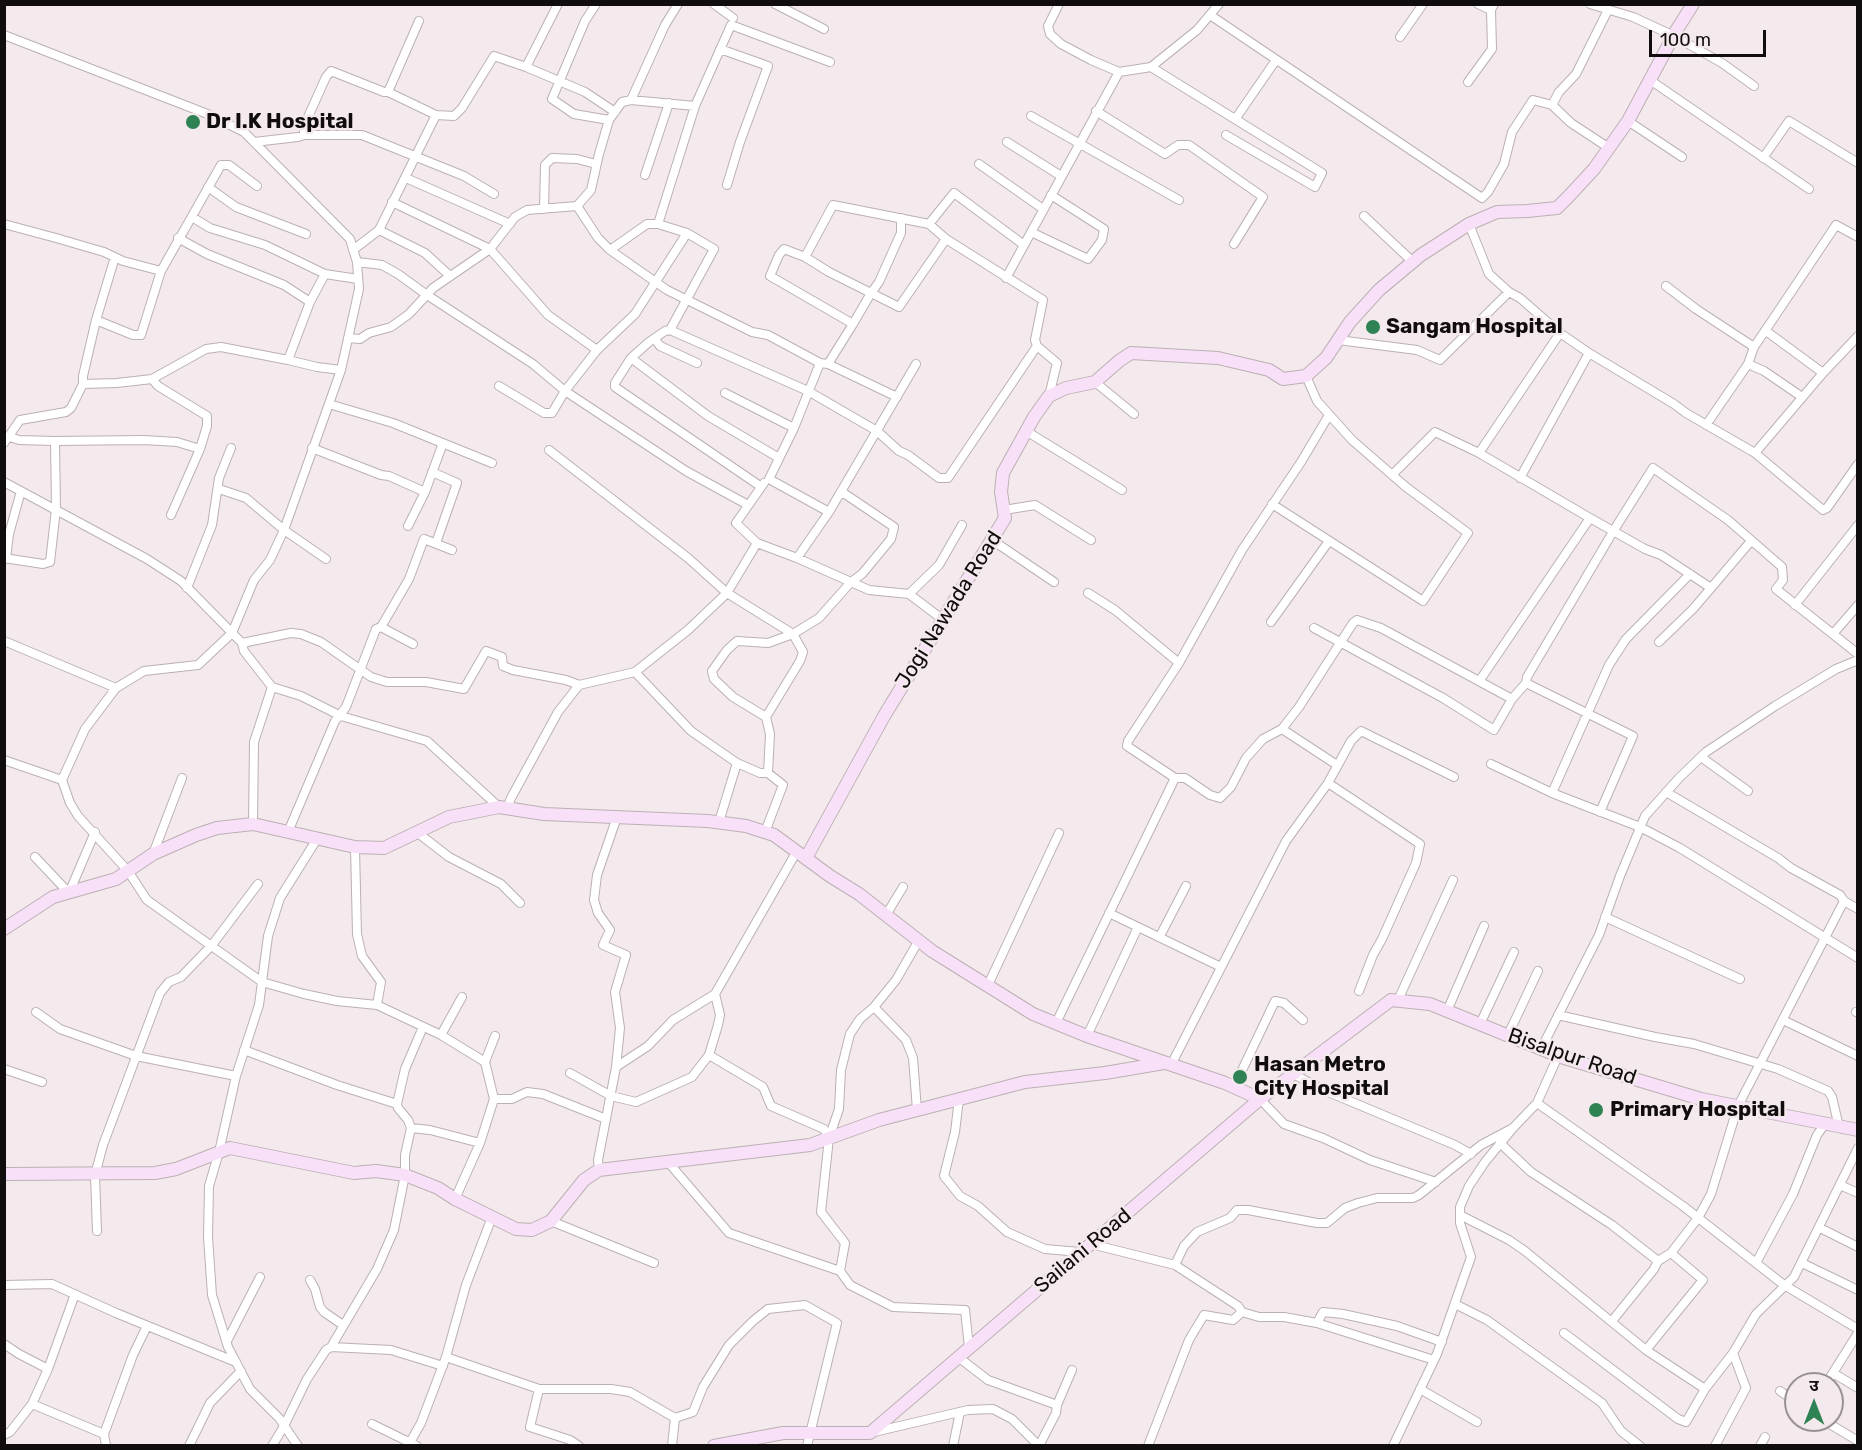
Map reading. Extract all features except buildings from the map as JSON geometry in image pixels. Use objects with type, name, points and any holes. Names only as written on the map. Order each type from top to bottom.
[{"type":"street","points":[[526,67],[558,4]]},
{"type":"street","points":[[596,4],[585,21],[552,99],[574,114],[609,120]]},
{"type":"street","points":[[631,100],[665,25],[678,4]]},
{"type":"street","points":[[714,4],[733,18]]},
{"type":"street","points":[[775,4],[824,29]]},
{"type":"street","points":[[1059,4],[1048,26],[1050,34],[1061,44],[1119,72],[1152,67],[1197,30],[1219,4]]},
{"type":"street","points":[[1400,37],[1423,4]]},
{"type":"street","points":[[1468,82],[1492,49],[1492,7],[1478,4]]},
{"type":"street","points":[[1590,4],[1633,17],[1674,36],[1722,63],[1754,86]]},
{"type":"street","points":[[1048,396],[1066,388],[1095,382],[1131,353],[1218,358],[1269,370],[1282,379],[1306,376],[1326,358],[1350,322],[1379,290],[1413,262],[1469,224],[1497,212],[1557,207],[1594,169],[1628,121],[1693,4]]},
{"type":"street","points":[[1552,105],[1559,92],[1576,74],[1608,10]]},
{"type":"street","points":[[1210,15],[1482,198],[1504,164],[1512,132],[1533,100],[1552,105],[1571,123],[1609,148]]},
{"type":"street","points":[[388,92],[419,21]]},
{"type":"street","points":[[658,224],[695,106],[731,25],[830,62]]},
{"type":"street","points":[[4,35],[210,115],[244,132],[350,239],[357,262],[359,289],[341,370],[284,530],[270,560],[254,580],[232,633],[198,665],[144,671],[116,688],[85,729],[62,780],[70,803],[78,816],[95,832],[128,871],[147,900],[262,982],[337,1001],[377,1005],[441,1035],[485,1062]]},
{"type":"street","points":[[720,49],[768,66],[727,185]]},
{"type":"street","points":[[304,135],[304,126],[331,70],[388,92],[436,115],[454,116],[459,113],[494,56],[585,92],[615,111]]},
{"type":"street","points":[[1236,118],[1275,60]]},
{"type":"street","points":[[1152,67],[1322,173],[1315,187],[1226,135]]},
{"type":"street","points":[[1006,278],[1119,72]]},
{"type":"street","points":[[1650,80],[1809,189]]},
{"type":"street","points":[[348,338],[360,339],[369,333],[391,327],[409,314],[449,275],[490,249],[515,217],[527,210],[577,206],[591,190],[609,120],[622,102],[631,100],[695,106]]},
{"type":"street","points":[[645,175],[669,103]]},
{"type":"street","points":[[1096,111],[1165,154],[1178,145],[1189,145],[1263,197],[1234,244]]},
{"type":"street","points":[[353,250],[379,230],[436,115]]},
{"type":"street","points":[[1031,116],[1179,200]]},
{"type":"street","points":[[1628,121],[1682,157]]},
{"type":"street","points":[[1763,158],[1789,121],[1857,163]]},
{"type":"street","points":[[254,142],[304,135],[362,135],[414,158],[464,176],[494,194]]},
{"type":"street","points":[[1006,142],[1061,176]]},
{"type":"street","points":[[544,208],[545,165],[552,158],[577,159],[596,164]]},
{"type":"street","points":[[979,164],[1043,209]]},
{"type":"street","points":[[96,320],[132,335],[141,335],[161,271],[221,165],[229,165],[257,186]]},
{"type":"street","points":[[406,178],[510,224]]},
{"type":"street","points":[[208,187],[236,207],[306,234]]},
{"type":"street","points":[[929,224],[954,193],[1024,245]]},
{"type":"street","points":[[1031,231],[1088,259],[1102,240],[1104,229],[1050,195]]},
{"type":"street","points":[[392,202],[490,249],[548,315],[597,350]]},
{"type":"street","points":[[805,257],[833,204],[929,224],[946,239],[1043,300],[1035,340],[1037,346],[1057,363],[1048,396]]},
{"type":"street","points":[[577,206],[598,238],[610,250],[656,283],[752,332],[768,335],[897,397]]},
{"type":"street","points":[[1364,216],[1413,262]]},
{"type":"street","points":[[192,218],[210,228],[265,245],[325,274],[358,279]]},
{"type":"street","points":[[901,218],[901,233],[879,282],[853,324],[824,363],[808,391],[794,428],[769,479],[760,486],[736,523],[757,543],[869,590],[909,594],[942,619]]},
{"type":"street","points":[[4,224],[75,243],[123,261],[161,271]]},
{"type":"street","points":[[610,250],[647,224],[658,224],[687,233],[714,249],[670,330]]},
{"type":"street","points":[[1469,224],[1489,274],[1509,292],[1520,298],[1560,333],[1589,353],[1755,453],[1823,510],[1827,508],[1857,464]]},
{"type":"street","points":[[1706,425],[1748,364],[1754,347],[1836,225],[1857,237]]},
{"type":"street","points":[[379,230],[425,253],[449,275]]},
{"type":"street","points":[[499,386],[544,413],[552,413],[565,391],[597,350],[635,314],[687,233]]},
{"type":"street","points":[[178,238],[207,254],[284,285],[310,302]]},
{"type":"street","points":[[853,324],[770,276],[784,249],[805,257],[829,273],[899,307],[946,239]]},
{"type":"street","points":[[7,440],[20,420],[66,412],[71,408],[83,384],[96,320],[115,257]]},
{"type":"street","points":[[357,262],[382,265],[533,364],[565,391],[686,471],[748,505]]},
{"type":"street","points":[[288,360],[310,302],[325,274]]},
{"type":"street","points":[[1666,286],[1754,347]]},
{"type":"street","points":[[1338,340],[1417,350],[1440,360],[1509,292]]},
{"type":"street","points":[[760,486],[615,387],[615,383],[631,358],[649,342],[670,330],[808,391],[877,431],[899,451],[939,478],[948,478],[1037,346]]},
{"type":"street","points":[[1766,331],[1823,373]]},
{"type":"street","points":[[1479,453],[1560,333]]},
{"type":"street","points":[[1755,453],[1857,336]]},
{"type":"street","points":[[655,339],[660,346],[697,363]]},
{"type":"street","points":[[83,384],[152,379],[206,349],[220,347],[317,368],[341,370]]},
{"type":"street","points":[[1520,478],[1589,353]]},
{"type":"street","points":[[631,358],[708,416],[779,458]]},
{"type":"street","points":[[797,558],[842,492],[916,364]]},
{"type":"street","points":[[1748,364],[1764,371],[1802,397]]},
{"type":"street","points":[[1272,504],[1423,601],[1468,533],[1392,475],[1352,440],[1317,401],[1306,376]]},
{"type":"street","points":[[152,379],[158,386],[207,417],[207,426],[200,449],[171,515]]},
{"type":"street","points":[[1095,382],[1134,414]]},
{"type":"street","points":[[725,393],[794,428]]},
{"type":"street","name":"Jogi Nawada Road","points":[[801,855],[1005,518],[1001,492],[1003,472],[1048,396]]},
{"type":"street","points":[[329,404],[365,413],[492,463]]},
{"type":"street","points":[[1329,415],[1301,462],[1242,550],[1179,663],[1128,741],[1127,746],[1174,778],[1185,778],[1210,795],[1220,798],[1231,787],[1246,758],[1263,739],[1282,729],[1299,707],[1353,623],[1362,620],[1480,680],[1512,699]]},
{"type":"street","points":[[1026,431],[1122,490]]},
{"type":"street","points":[[1392,475],[1435,432],[1479,453],[1645,549],[1661,555],[1711,588]]},
{"type":"street","points":[[7,440],[144,440],[177,442],[200,449]]},
{"type":"street","points":[[21,490],[5,558],[43,564],[50,562],[56,510],[55,441]]},
{"type":"street","points":[[408,526],[425,492],[443,443]]},
{"type":"street","points":[[187,588],[212,525],[219,478],[231,448]]},
{"type":"street","points":[[312,448],[389,476],[425,492]]},
{"type":"street","points":[[549,450],[688,558],[726,593],[793,634],[803,651],[800,661],[765,717]]},
{"type":"street","points":[[1314,628],[1443,698],[1494,730],[1512,699],[1526,683],[1527,677],[1653,468],[1728,520],[1782,567],[1783,580],[1776,589],[1857,654]]},
{"type":"street","points":[[432,472],[458,483],[436,543]]},
{"type":"street","points":[[769,479],[829,512]]},
{"type":"street","points":[[4,482],[147,558],[187,588],[242,643],[244,651],[272,687],[301,696],[340,716],[427,741],[503,807]]},
{"type":"street","points":[[219,489],[246,498],[284,530],[326,558]]},
{"type":"street","points":[[768,773],[770,734],[765,717],[733,697],[714,679],[712,671],[726,650],[737,641],[768,644],[793,634],[819,618],[851,582],[862,574],[891,539],[894,527],[842,492]]},
{"type":"street","points":[[1004,510],[1035,505],[1091,540]]},
{"type":"street","points":[[1480,680],[1590,518]]},
{"type":"street","points":[[909,594],[939,565],[962,525]]},
{"type":"street","points":[[1795,605],[1857,525]]},
{"type":"street","points":[[288,832],[335,721],[340,716],[362,670],[376,629],[381,627],[409,579],[424,539],[452,550]]},
{"type":"street","points":[[992,540],[1054,582]]},
{"type":"street","points":[[1271,622],[1329,541]]},
{"type":"street","points":[[1659,642],[1693,609],[1751,541]]},
{"type":"street","points":[[242,643],[291,633],[301,634],[321,642],[371,677],[387,682],[426,682],[464,689],[486,651],[502,657],[503,666],[513,670],[566,680],[579,685],[635,672],[688,630],[726,593],[757,543]]},
{"type":"street","points":[[1552,793],[1609,665],[1626,639],[1690,574]]},
{"type":"street","points":[[1088,593],[1115,610],[1179,663]]},
{"type":"street","points":[[1833,634],[1857,605]]},
{"type":"street","points":[[381,627],[413,644]]},
{"type":"street","points":[[4,641],[116,688]]},
{"type":"street","points":[[1541,1049],[1599,934],[1645,816],[1701,757],[1775,706],[1836,669],[1857,660]]},
{"type":"street","points":[[635,672],[691,730],[737,764],[760,773],[768,773],[783,785],[765,832]]},
{"type":"street","points":[[1526,683],[1633,736],[1600,812]]},
{"type":"street","points":[[503,807],[558,712],[579,685]]},
{"type":"street","points":[[253,824],[254,742],[272,687]]},
{"type":"street","points":[[1282,729],[1337,765]]},
{"type":"street","points":[[1168,1064],[1286,841],[1328,783],[1351,741],[1361,731],[1454,777]]},
{"type":"street","points":[[1701,757],[1748,791]]},
{"type":"street","points":[[4,760],[62,780]]},
{"type":"street","points":[[719,822],[737,764]]},
{"type":"street","points":[[1491,764],[1552,793],[1640,827],[1680,848],[1857,958]]},
{"type":"street","points":[[153,854],[182,778]]},
{"type":"street","points":[[1056,1023],[1174,778]]},
{"type":"street","points":[[1328,783],[1419,844],[1416,863],[1373,955],[1359,991]]},
{"type":"street","points":[[1666,792],[1840,895],[1844,901],[1857,909]]},
{"type":"street","points":[[7,924],[53,897],[116,879],[153,854],[217,828],[253,824],[355,847],[384,848],[449,817],[503,807],[544,814],[719,822],[746,826],[774,835],[932,951],[1033,1014],[1087,1036],[1234,1087],[1260,1100],[1284,1124],[1323,1138],[1370,1160],[1436,1182]]},
{"type":"street","points":[[599,1170],[598,1160],[616,1067],[620,1028],[615,992],[626,955],[603,945],[610,930],[598,913],[594,900],[597,875],[617,817]]},
{"type":"street","points":[[69,893],[95,832]]},
{"type":"street","points":[[418,833],[449,857],[501,884],[520,903]]},
{"type":"street","points":[[988,985],[1059,833]]},
{"type":"street","points":[[298,1446],[279,1418],[250,1389],[227,1341],[212,1295],[208,1237],[209,1186],[236,1076],[259,1005],[268,936],[280,898],[317,838]]},
{"type":"street","points":[[355,847],[357,934],[362,957],[381,982],[377,1005]]},
{"type":"street","points":[[616,1067],[648,1046],[674,1020],[715,994],[801,855]]},
{"type":"street","points":[[35,857],[69,893]]},
{"type":"street","points":[[1398,1000],[1453,880]]},
{"type":"street","points":[[97,1232],[95,1175],[103,1145],[160,993],[169,982],[181,977],[212,945],[258,884]]},
{"type":"street","points":[[1160,936],[1186,886]]},
{"type":"street","points":[[886,915],[903,887]]},
{"type":"street","points":[[1612,1321],[1658,1262],[1671,1253],[1698,1218],[1711,1194],[1738,1106],[1844,901]]},
{"type":"street","points":[[1109,913],[1221,967]]},
{"type":"street","points":[[1605,917],[1740,979]]},
{"type":"street","points":[[1447,1011],[1484,926]]},
{"type":"street","points":[[1087,1036],[1138,927]]},
{"type":"street","points":[[840,1271],[845,1243],[821,1212],[829,1138],[839,1109],[841,1070],[850,1034],[860,1019],[896,980],[919,940]]},
{"type":"street","points":[[1480,1024],[1514,952]]},
{"type":"street","points":[[1508,1035],[1538,971]]},
{"type":"street","points":[[570,1073],[611,1096],[636,1102],[692,1077],[709,1055],[720,1015],[715,994]]},
{"type":"street","points":[[441,1035],[462,998]]},
{"type":"street","name":"Sailani Road","points":[[870,1433],[1260,1100],[1391,1000],[1398,1000]]},
{"type":"street","name":"Bisalpur Road","points":[[1398,1000],[1430,1004],[1558,1056],[1701,1099],[1857,1130]]},
{"type":"street","points":[[1234,1087],[1275,1001],[1284,1003],[1303,1020]]},
{"type":"street","points":[[874,1006],[906,1040],[913,1058],[917,1110]]},
{"type":"street","points":[[36,1012],[60,1029],[136,1056],[236,1076]]},
{"type":"street","points":[[1558,1015],[1694,1044],[1778,1069],[1828,1091],[1832,1097],[1839,1126]]},
{"type":"street","points":[[1783,1020],[1857,1056]]},
{"type":"street","points":[[272,1446],[307,1379],[326,1350],[331,1347],[377,1269],[394,1230],[405,1175],[405,1155],[411,1128],[397,1104],[405,1069],[423,1027]]},
{"type":"street","points":[[455,1199],[480,1143],[494,1098],[485,1062],[495,1036]]},
{"type":"street","points":[[244,1050],[337,1085],[397,1104]]},
{"type":"street","points":[[709,1055],[763,1087],[771,1106],[824,1129],[829,1138]]},
{"type":"street","points":[[1393,1446],[1442,1342],[1471,1257],[1460,1223],[1460,1207],[1469,1186],[1500,1143],[1537,1103],[1558,1056]]},
{"type":"street","points":[[4,1174],[155,1173],[176,1169],[231,1148],[354,1173],[376,1171],[405,1175],[438,1188],[455,1199],[516,1229],[532,1230],[551,1221],[584,1180],[599,1170],[810,1145],[879,1120],[1025,1082],[1168,1064]]},
{"type":"street","points":[[4,1070],[42,1082]]},
{"type":"street","points":[[1293,1074],[1328,1092],[1455,1145],[1471,1154]]},
{"type":"street","points":[[494,1098],[512,1098],[527,1092],[543,1094],[606,1119]]},
{"type":"street","points":[[959,1099],[955,1132],[944,1176],[960,1196],[978,1206],[1006,1232],[1045,1249],[1080,1252]]},
{"type":"street","points":[[1537,1103],[1698,1218],[1784,1285],[1857,1331],[1834,1372]]},
{"type":"street","points":[[1756,1263],[1825,1124]]},
{"type":"street","points":[[411,1128],[430,1130],[480,1143]]},
{"type":"street","points":[[1175,1265],[1184,1246],[1197,1232],[1230,1218],[1237,1210],[1327,1223],[1345,1208],[1377,1198],[1413,1198],[1490,1138],[1513,1128]]},
{"type":"street","points":[[1500,1143],[1532,1172],[1612,1225],[1658,1262]]},
{"type":"street","points":[[1563,1333],[1678,1419],[1686,1422],[1705,1389],[1733,1353],[1756,1314],[1794,1277],[1820,1228],[1857,1148]]},
{"type":"street","points":[[668,1162],[729,1233],[840,1271],[850,1285],[893,1307],[965,1310],[969,1347]]},
{"type":"street","points":[[1840,1185],[1857,1193]]},
{"type":"street","points":[[1460,1215],[1509,1240],[1646,1350],[1705,1389]]},
{"type":"street","points":[[372,1424],[412,1444],[445,1362],[466,1285],[492,1217]]},
{"type":"street","points":[[551,1221],[654,1263]]},
{"type":"street","points":[[1820,1228],[1857,1247]]},
{"type":"street","points":[[1091,1244],[1175,1265],[1238,1306],[1242,1312],[1259,1317],[1284,1317],[1317,1323],[1434,1360]]},
{"type":"street","points":[[1646,1350],[1703,1280],[1671,1253]]},
{"type":"street","points":[[1802,1263],[1857,1290]]},
{"type":"street","points":[[227,1341],[260,1277]]},
{"type":"street","points":[[310,1280],[320,1307],[343,1325]]},
{"type":"street","points":[[4,1285],[52,1284],[236,1362]]},
{"type":"street","points":[[4,1435],[10,1432],[32,1404],[48,1369],[75,1294]]},
{"type":"street","points":[[1455,1304],[1487,1320],[1602,1403],[1622,1431],[1640,1446]]},
{"type":"street","points":[[331,1347],[391,1350],[445,1362],[539,1389],[611,1389],[630,1392],[675,1418],[693,1412],[703,1387],[729,1345],[753,1321],[768,1309],[805,1305],[837,1323],[807,1446]]},
{"type":"street","points":[[1148,1446],[1189,1340],[1204,1315],[1233,1320],[1242,1312]]},
{"type":"street","points":[[1317,1323],[1323,1312],[1343,1314],[1397,1326],[1442,1342]]},
{"type":"street","points":[[106,1446],[104,1434],[133,1355],[147,1326]]},
{"type":"street","points":[[4,1344],[48,1369]]},
{"type":"street","points":[[1726,1446],[1716,1443],[1746,1388],[1733,1353]]},
{"type":"street","points":[[958,1358],[988,1380],[1057,1405]]},
{"type":"street","points":[[714,1446],[783,1433],[870,1433],[960,1412],[993,1409],[1012,1419],[1039,1446],[1056,1413],[1057,1405],[1072,1370]]},
{"type":"street","points":[[189,1446],[210,1404],[241,1371]]},
{"type":"street","points":[[1844,1380],[1857,1388]]},
{"type":"street","points":[[539,1389],[530,1427],[570,1440],[579,1446]]},
{"type":"street","points":[[1420,1389],[1477,1422]]},
{"type":"street","points":[[1780,1391],[1784,1394]]},
{"type":"street","points":[[32,1404],[104,1434]]},
{"type":"street","points":[[953,1446],[960,1412]]},
{"type":"street","points":[[672,1446],[675,1418]]},
{"type":"street","points":[[1842,1432],[1857,1442]]},
{"type":"street","points":[[1760,1446],[1766,1437]]},
{"type":"place","name":"Dr I.K Hospital","points":[[193,122]]},
{"type":"place","name":"Sangam Hospital","points":[[1373,327]]},
{"type":"place","name":"Hasan Metro City Hospital","points":[[1240,1077]]},
{"type":"place","name":"Primary Hospital","points":[[1596,1110]]}]
